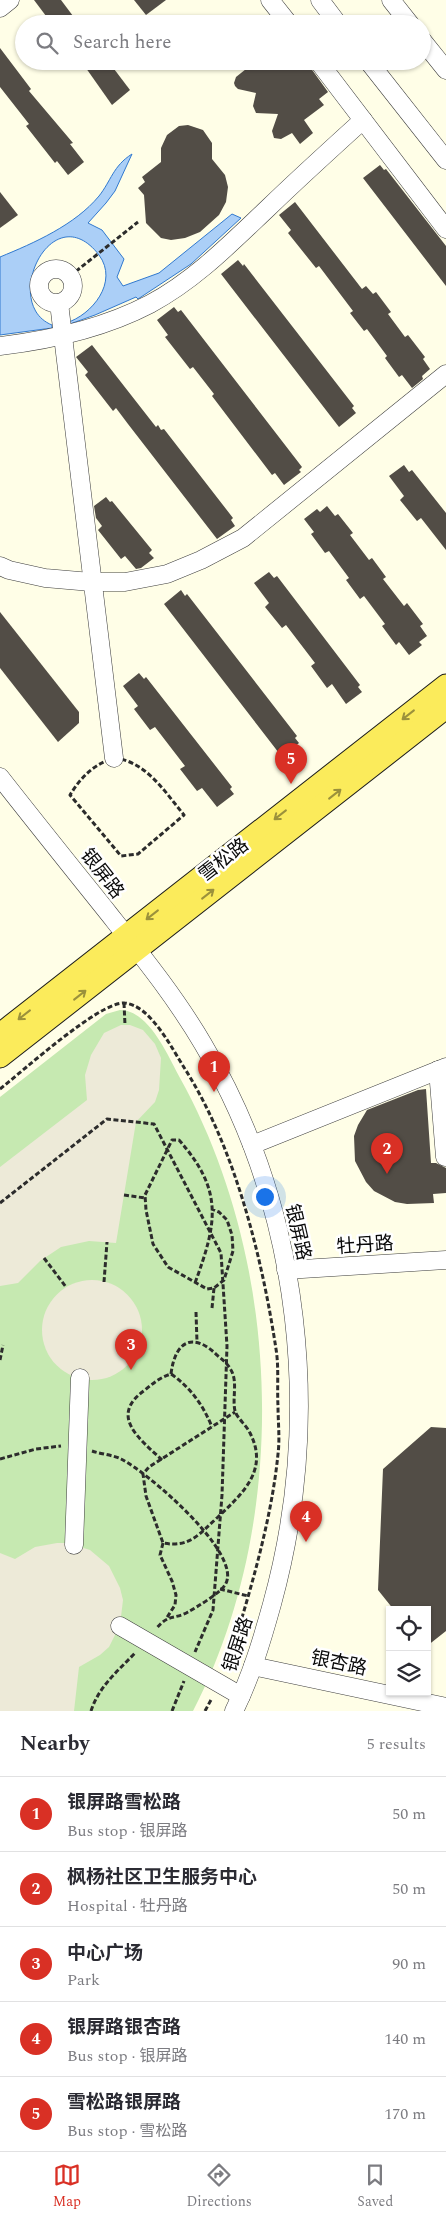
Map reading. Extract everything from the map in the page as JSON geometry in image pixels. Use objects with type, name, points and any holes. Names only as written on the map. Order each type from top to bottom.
[{"type":"main road","name":"雪松路","points":[[0,1057],[132,943],[446,684]]},
{"type":"main road","name":"雪松路","points":[[0,1034],[132,943],[446,708]]},
{"type":"street","points":[[0,8],[10,0]]},
{"type":"street","points":[[270,0],[282,15]]},
{"type":"street","points":[[320,0],[331,15]]},
{"type":"street","points":[[391,0],[403,15]]},
{"type":"street","points":[[431,51],[446,70]]},
{"type":"street","points":[[325,70],[446,228]]},
{"type":"street","points":[[375,70],[446,160]]},
{"type":"street","points":[[0,346],[63,336],[123,316],[150,304],[186,281],[227,248],[363,120]]},
{"type":"street","points":[[55,269],[63,270],[70,276],[73,286],[72,292],[65,301],[52,303],[41,294],[40,281],[48,271],[55,269]]},
{"type":"street","points":[[59,303],[91,582],[114,758]]},
{"type":"street","points":[[0,566],[44,578],[91,582],[125,582],[167,574],[201,560],[243,538],[446,374]]},
{"type":"street","name":"银屏路","points":[[0,777],[172,994],[204,1044],[234,1101],[252,1145],[275,1216],[286,1270],[299,1367],[298,1460],[286,1548],[265,1630],[238,1704]]},
{"type":"street","points":[[252,1145],[442,1069],[446,1157]]},
{"type":"street","name":"牡丹路","points":[[286,1270],[446,1260]]},
{"type":"street","points":[[74,1545],[80,1378]]},
{"type":"street","points":[[120,1626],[219,1683],[238,1704]]},
{"type":"street","name":"银杏路","points":[[253,1666],[446,1707]]},
{"type":"path","points":[[70,276],[138,222]]},
{"type":"path","points":[[114,758],[127,759],[141,768],[184,815],[138,854],[122,856],[70,795],[88,771],[105,760],[114,758]]},
{"type":"path","points":[[124,1003],[125,1025]]},
{"type":"path","points":[[0,1089],[94,1015],[112,1005],[124,1003],[134,1006],[156,1024],[192,1080],[228,1155],[258,1255],[276,1351],[279,1453],[263,1537],[248,1596],[226,1671],[205,1711]]},
{"type":"path","points":[[0,1203],[107,1119],[154,1124],[221,1253],[227,1364],[221,1514],[213,1610],[172,1711]]},
{"type":"path","points":[[195,1284],[208,1246],[213,1218],[212,1209],[210,1189],[199,1165],[178,1140],[172,1140],[145,1198],[153,1244],[163,1263],[195,1284],[208,1289],[214,1288],[223,1282],[233,1251],[232,1235],[224,1216],[212,1209]]},
{"type":"path","points":[[124,1195],[145,1198]]},
{"type":"path","points":[[104,1282],[107,1242]]},
{"type":"path","points":[[44,1258],[66,1287]]},
{"type":"path","points":[[212,1308],[214,1288]]},
{"type":"path","points":[[196,1312],[197,1342]]},
{"type":"path","points":[[163,1543],[183,1545],[204,1529],[238,1498],[247,1486],[257,1464],[251,1434],[235,1412],[233,1375],[227,1364],[209,1346],[197,1342],[191,1343],[180,1348],[171,1374]]},
{"type":"path","points":[[0,1360],[3,1346]]},
{"type":"path","points":[[171,1374],[199,1400],[212,1427]]},
{"type":"path","points":[[162,1460],[135,1433],[128,1419],[128,1413],[132,1401],[138,1394],[161,1378],[171,1374]]},
{"type":"path","points":[[91,1711],[96,1698],[113,1673],[146,1642],[166,1619],[174,1605],[176,1595],[160,1555],[163,1543],[146,1496],[143,1474],[149,1467],[235,1412]]},
{"type":"path","points":[[0,1459],[36,1449],[60,1446],[78,1448],[121,1459],[143,1474],[191,1515],[218,1548],[225,1561],[228,1574],[224,1586],[214,1594],[187,1613],[166,1619]]},
{"type":"path","points":[[220,1589],[248,1596]]},
{"type":"green space","points":[[120,1010],[130,1012],[149,1026],[170,1058],[214,1151],[239,1228],[255,1310],[262,1393],[259,1476],[247,1558],[225,1637],[193,1711],[0,1711],[0,1097],[106,1014]]},
{"type":"shaded area","points":[[121,1025],[130,1025],[143,1030],[155,1044],[161,1058],[159,1090],[155,1102],[136,1122],[116,1243],[89,1241],[61,1247],[40,1261],[18,1283],[0,1286],[0,1167],[87,1100],[85,1075],[91,1055],[104,1033]]},
{"type":"shaded area","points":[[92,1280],[111,1284],[127,1295],[138,1311],[142,1330],[138,1349],[127,1365],[111,1376],[92,1380],[73,1376],[57,1365],[46,1349],[42,1330],[46,1311],[57,1295],[73,1284]]},
{"type":"shaded area","points":[[68,1543],[90,1550],[109,1566],[120,1588],[123,1600],[120,1625],[109,1647],[100,1655],[79,1667],[74,1711],[0,1711],[0,1553],[15,1559],[35,1547]]},
{"type":"water","points":[[132,154],[115,191],[88,223],[102,230],[124,259],[117,277],[123,286],[159,273],[232,214],[241,218],[191,264],[138,299],[136,297],[67,325],[66,323],[85,313],[93,305],[100,296],[106,276],[104,265],[99,255],[81,240],[65,237],[50,245],[38,259],[32,278],[31,297],[37,313],[52,325],[52,328],[0,335],[0,257],[40,239],[78,216],[99,196],[116,169]]},
{"type":"building","points":[[34,0],[61,0],[72,15],[45,15]]},
{"type":"building","points":[[134,0],[166,0],[146,15]]},
{"type":"building","points":[[0,48],[31,89],[29,91],[73,143],[70,144],[84,162],[68,175],[57,161],[55,163],[26,126],[29,124],[0,87]]},
{"type":"building","points":[[87,70],[115,70],[130,90],[112,105]]},
{"type":"building","points":[[245,70],[312,70],[328,92],[319,99],[324,105],[304,120],[313,133],[300,144],[292,133],[281,139],[274,138],[272,131],[278,114],[256,113],[253,106],[256,93],[238,89],[234,83],[236,77]]},
{"type":"building","points":[[188,125],[203,130],[212,143],[212,159],[225,175],[228,187],[226,202],[219,215],[200,232],[185,238],[171,240],[161,238],[146,223],[144,195],[138,188],[145,182],[142,177],[161,162],[161,148],[167,135],[179,126]]},
{"type":"building","points":[[380,165],[384,170],[386,169],[446,246],[446,286],[363,178]]},
{"type":"building","points":[[0,192],[18,215],[0,228]]},
{"type":"building","points":[[295,202],[362,289],[366,286],[373,294],[376,292],[391,312],[388,314],[405,337],[408,335],[425,357],[423,359],[430,369],[422,376],[423,379],[412,388],[402,375],[399,377],[385,358],[387,356],[367,329],[364,331],[350,313],[353,311],[319,266],[316,268],[288,233],[291,230],[279,215]]},
{"type":"building","points":[[238,260],[243,266],[244,264],[354,406],[352,408],[356,413],[339,427],[221,274]]},
{"type":"building","points":[[174,307],[178,312],[181,310],[302,467],[299,470],[301,472],[284,485],[275,473],[272,475],[212,396],[214,394],[193,367],[190,369],[165,337],[168,335],[157,320]]},
{"type":"building","points":[[92,345],[156,427],[158,425],[161,430],[164,429],[233,518],[231,520],[235,526],[217,539],[116,408],[113,411],[85,375],[88,372],[76,357]]},
{"type":"building","points":[[404,465],[409,472],[412,470],[446,513],[446,550],[421,518],[417,521],[400,500],[404,496],[389,476]]},
{"type":"building","points":[[106,497],[110,502],[112,501],[152,550],[149,553],[154,558],[141,568],[136,569],[125,556],[121,559],[98,530],[102,526],[96,518],[94,506]]},
{"type":"building","points":[[327,506],[335,516],[338,514],[353,533],[350,535],[369,560],[372,558],[386,577],[383,579],[404,606],[407,603],[423,624],[420,626],[427,636],[419,642],[422,645],[409,655],[399,642],[396,645],[382,626],[385,624],[364,596],[360,599],[346,580],[349,578],[329,551],[325,553],[311,534],[314,532],[304,519],[317,509],[320,512]]},
{"type":"building","points":[[269,572],[274,578],[277,576],[360,685],[358,687],[362,692],[346,704],[332,684],[327,688],[311,666],[315,663],[286,625],[282,628],[265,607],[269,603],[254,583]]},
{"type":"building","points":[[181,590],[185,596],[187,594],[297,736],[295,738],[299,743],[282,757],[164,604]]},
{"type":"building","points":[[0,612],[79,712],[79,723],[58,742],[0,668]]},
{"type":"building","points":[[139,673],[144,679],[146,677],[232,787],[230,789],[234,794],[217,807],[202,788],[197,791],[180,769],[185,766],[155,727],[150,730],[134,709],[138,706],[123,686]]},
{"type":"building","points":[[426,1089],[431,1163],[436,1163],[446,1168],[446,1193],[433,1194],[434,1203],[407,1204],[395,1202],[374,1191],[366,1182],[355,1161],[354,1136],[367,1110],[418,1090]]},
{"type":"building","points":[[431,1427],[446,1428],[446,1631],[431,1643],[431,1606],[391,1606],[378,1590],[383,1469]]},
{"type":"place","name":"雪松路银屏路","points":[[291,784]]},
{"type":"place","name":"银屏路雪松路","points":[[214,1092]]},
{"type":"place","name":"枫杨社区卫生服务中心","points":[[387,1174]]},
{"type":"place","name":"中心广场","points":[[131,1370]]},
{"type":"place","name":"银屏路银杏路","points":[[306,1542]]}]
